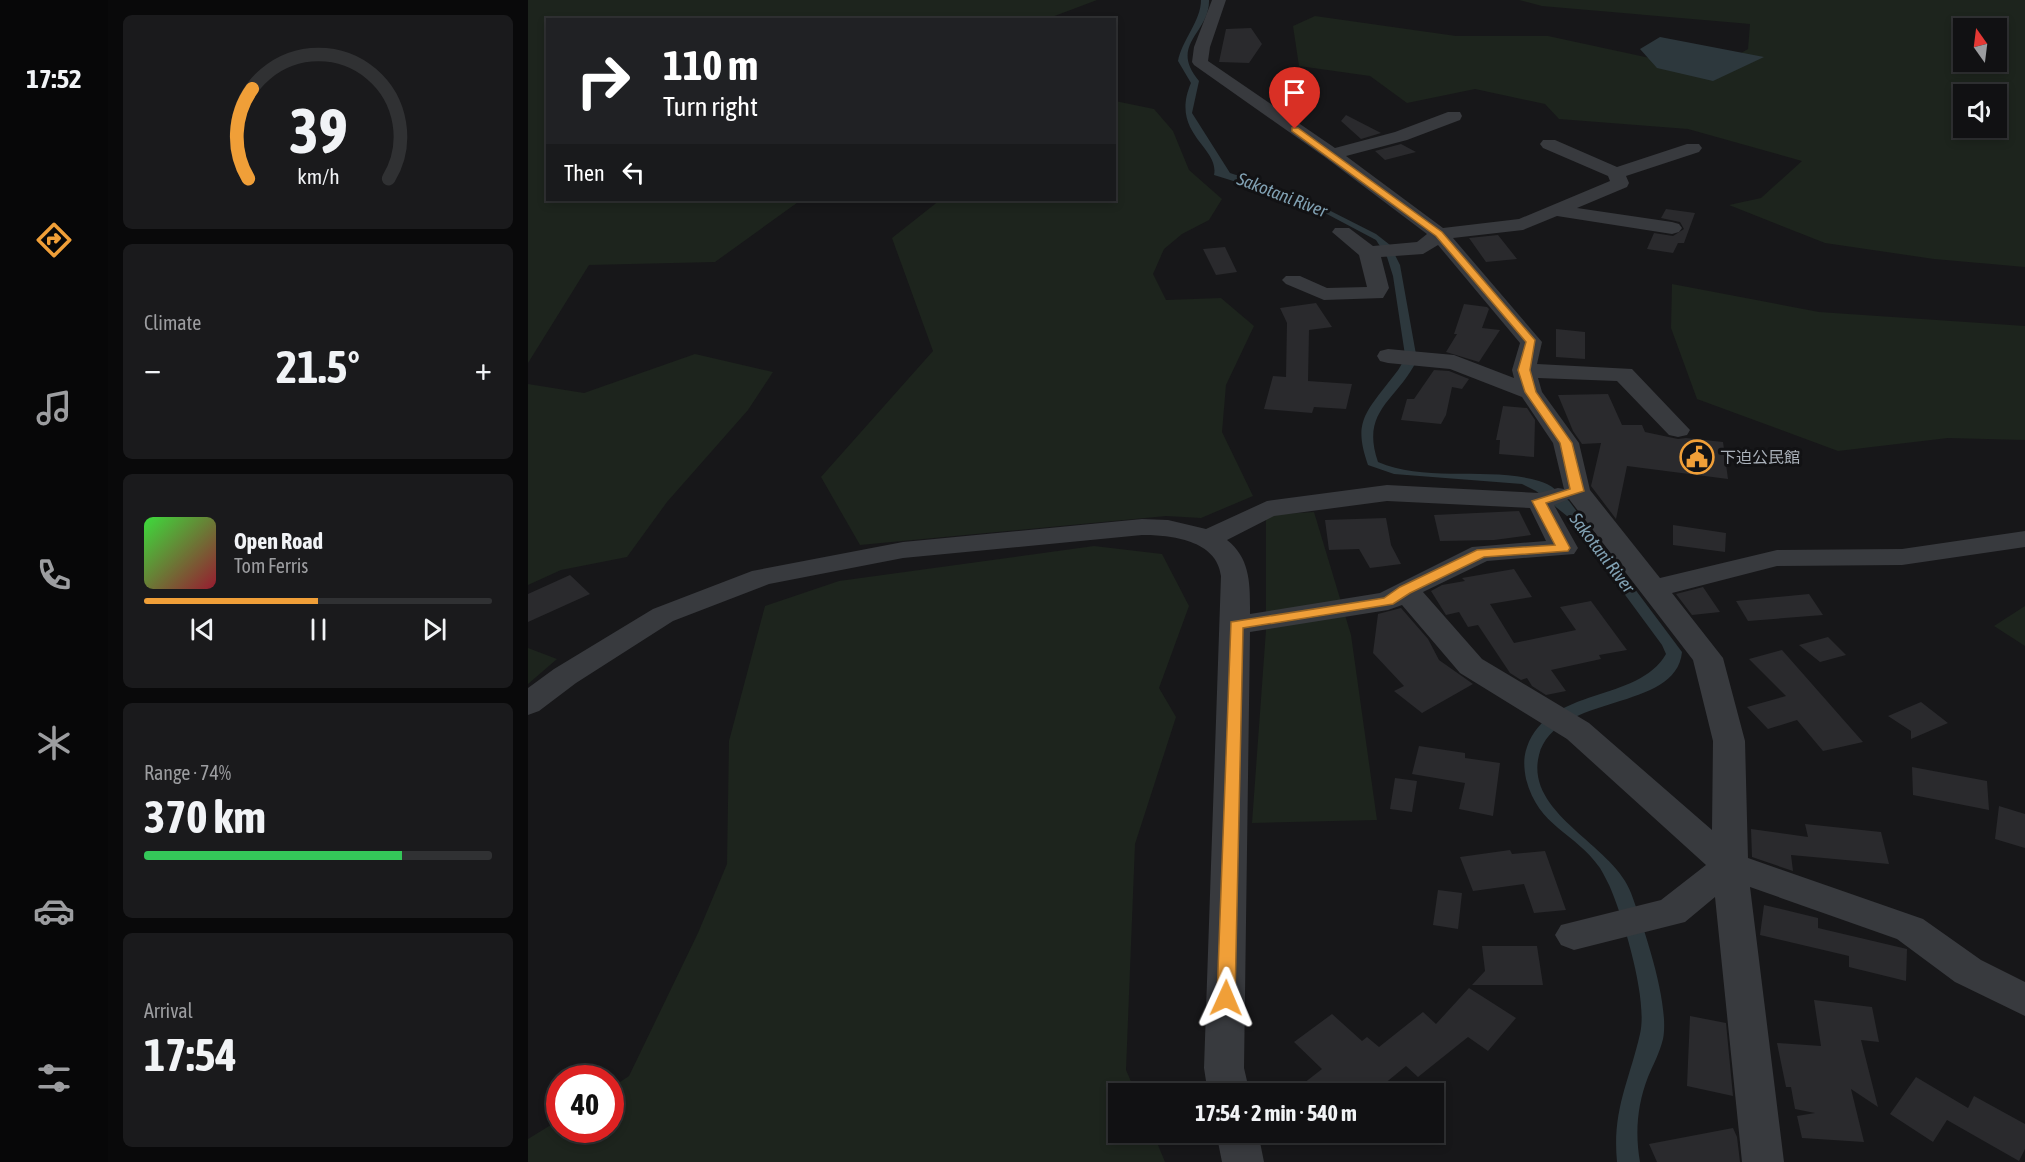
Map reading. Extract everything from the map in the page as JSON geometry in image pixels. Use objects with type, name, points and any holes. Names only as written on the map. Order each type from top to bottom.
[{"type":"street","points":[[1219,0],[1202,47],[1200,62],[1332,154],[1439,234],[1531,342],[1527,381],[1566,443],[1572,492],[1708,657],[1729,741],[1730,866],[1763,1162]]},
{"type":"street","points":[[1332,154],[1401,136],[1454,117]]},
{"type":"street","points":[[1549,144],[1616,173],[1693,148]]},
{"type":"street","points":[[1342,232],[1373,252],[1423,248],[1439,234],[1523,224],[1620,183],[1616,173]]},
{"type":"street","points":[[1553,210],[1672,228]]},
{"type":"street","points":[[1293,280],[1324,294],[1375,293],[1378,288],[1373,252]]},
{"type":"street","points":[[1394,356],[1454,362],[1527,381],[1624,374],[1678,430]]},
{"type":"street","points":[[1207,539],[1267,509],[1387,493],[1539,501],[1572,492]]},
{"type":"street","points":[[1236,625],[1388,601],[1405,590],[1482,553],[1564,548],[1539,501]]},
{"type":"street","points":[[528,704],[565,676],[663,615],[762,577],[903,550],[1143,526],[1166,526],[1207,539],[1226,554],[1234,568],[1236,625],[1224,1068],[1227,1083]]},
{"type":"street","points":[[1652,589],[1777,558],[1902,557],[2025,539]]},
{"type":"street","points":[[1405,590],[1471,666],[1578,731],[1730,866],[1910,929],[1968,970],[2025,1000]]},
{"type":"street","points":[[1574,935],[1672,912],[1730,866]]},
{"type":"street","points":[[1239,1143],[1243,1162]]},
{"type":"shaded area","points":[[528,0],[1097,0],[1049,18],[546,18],[546,201],[800,201],[715,262],[589,265],[528,363]]},
{"type":"shaded area","points":[[1519,0],[2025,0],[2025,267],[1934,259],[1825,243],[1729,205],[1761,198],[1802,161],[1688,129],[1559,119],[1545,104],[1475,89],[1407,103],[1370,76],[1299,66],[1293,26],[1315,16],[1456,36],[1548,36],[1710,71],[1748,49],[1750,24],[1542,6]]},
{"type":"shaded area","points":[[1116,101],[1154,109],[1173,131],[1189,170],[1222,199],[1209,220],[1182,234],[1164,249],[1153,274],[1166,300],[1221,298],[1254,326],[1226,385],[1222,432],[1253,496],[1201,518],[1166,516],[860,545],[821,477],[933,351],[892,238],[939,201],[1116,201]]},
{"type":"shaded area","points":[[1672,284],[1819,312],[2025,326],[2025,440],[1948,438],[1838,451],[1697,399],[1671,328]]},
{"type":"shaded area","points":[[695,354],[773,372],[748,410],[667,502],[627,557],[561,570],[528,585],[528,384],[584,393]]},
{"type":"shaded area","points":[[1314,512],[1351,635],[1377,820],[1252,823],[1266,630],[1266,515]]},
{"type":"shaded area","points":[[1094,546],[1162,554],[1189,606],[1159,688],[1176,717],[1135,844],[1126,1070],[1132,1083],[1108,1083],[1108,1143],[1157,1143],[1165,1162],[528,1162],[528,1139],[546,1128],[546,1143],[624,1143],[624,1079],[629,1076],[698,933],[727,864],[729,741],[765,606],[839,581]]},
{"type":"shaded area","points":[[2025,606],[2025,646],[1994,626]]},
{"type":"shaded area","points":[[528,648],[557,659],[528,684]]},
{"type":"water","name":"Sakotani River","points":[[1201,0],[1209,0],[1208,11],[1189,48],[1188,57],[1191,68],[1199,81],[1192,113],[1230,173],[1303,197],[1376,234],[1390,245],[1400,265],[1417,360],[1377,418],[1374,444],[1378,462],[1417,472],[1520,477],[1543,482],[1559,492],[1569,501],[1682,652],[1675,671],[1660,685],[1568,721],[1550,735],[1539,755],[1538,776],[1545,795],[1557,812],[1622,876],[1631,893],[1655,966],[1663,1006],[1663,1039],[1644,1088],[1639,1109],[1637,1130],[1640,1162],[1617,1162],[1616,1144],[1622,1096],[1642,1020],[1638,983],[1629,942],[1612,892],[1600,868],[1539,808],[1526,779],[1524,759],[1527,747],[1538,728],[1554,714],[1573,704],[1636,681],[1653,670],[1666,654],[1662,645],[1567,516],[1536,491],[1522,484],[1394,474],[1368,465],[1362,440],[1363,421],[1372,404],[1400,367],[1405,355],[1393,276],[1387,257],[1376,240],[1308,204],[1214,175],[1214,165],[1210,156],[1196,138],[1186,115],[1186,100],[1191,83],[1178,61],[1198,15]]},
{"type":"water","points":[[1660,37],[1764,57],[1713,81],[1657,68],[1640,49]]},
{"type":"building","points":[[1251,28],[1262,44],[1249,63],[1219,62],[1226,29]]},
{"type":"building","points":[[1346,115],[1381,133],[1361,139],[1341,121]]},
{"type":"building","points":[[1401,144],[1416,152],[1385,160],[1375,151]]},
{"type":"building","points":[[1666,209],[1695,213],[1684,243],[1678,243],[1673,253],[1647,249],[1654,233],[1673,236],[1684,229],[1680,222],[1661,218]]},
{"type":"building","points":[[1498,235],[1517,259],[1486,262],[1469,238]]},
{"type":"building","points":[[1225,247],[1237,272],[1216,275],[1203,249]]},
{"type":"building","points":[[1316,303],[1332,327],[1309,330],[1308,381],[1352,384],[1346,409],[1314,407],[1312,413],[1264,409],[1273,376],[1286,377],[1287,323],[1280,308]]},
{"type":"building","points":[[1464,304],[1487,307],[1489,309],[1482,328],[1500,330],[1479,362],[1446,352],[1457,334],[1454,334]]},
{"type":"building","points":[[1556,329],[1585,332],[1585,359],[1556,357]]},
{"type":"building","points":[[1434,370],[1449,371],[1469,379],[1462,389],[1452,387],[1446,415],[1441,424],[1401,420],[1407,399],[1414,399]]},
{"type":"building","points":[[1608,394],[1622,425],[1642,425],[1645,432],[1678,439],[1723,442],[1728,479],[1627,466],[1616,519],[1591,486],[1601,443],[1582,444],[1573,431],[1558,395]]},
{"type":"building","points":[[1503,406],[1527,408],[1535,420],[1534,457],[1499,454],[1500,440],[1496,440]]},
{"type":"building","points":[[1519,511],[1531,535],[1494,540],[1440,541],[1434,515]]},
{"type":"building","points":[[1386,518],[1391,545],[1401,564],[1370,568],[1359,549],[1329,550],[1325,520]]},
{"type":"building","points":[[1673,525],[1726,533],[1725,552],[1673,545]]},
{"type":"building","points":[[1514,569],[1532,597],[1490,604],[1514,643],[1576,630],[1560,607],[1591,601],[1627,650],[1599,655],[1601,659],[1551,670],[1566,691],[1546,695],[1532,686],[1527,678],[1521,680],[1510,673],[1478,625],[1468,627],[1459,612],[1446,615],[1431,591],[1442,585],[1465,581],[1462,578]]},
{"type":"building","points":[[570,575],[590,594],[528,622],[528,594]]},
{"type":"building","points":[[1703,587],[1720,612],[1692,615],[1676,594]]},
{"type":"building","points":[[1809,594],[1823,615],[1748,621],[1736,601]]},
{"type":"building","points":[[1401,608],[1428,639],[1439,660],[1473,684],[1422,713],[1394,691],[1404,686],[1373,653],[1378,614]]},
{"type":"building","points":[[1828,637],[1846,655],[1820,662],[1799,645]]},
{"type":"building","points":[[1782,650],[1863,742],[1823,751],[1797,720],[1768,729],[1747,707],[1786,696],[1749,659]]},
{"type":"building","points":[[1921,702],[1948,723],[1911,739],[1911,731],[1888,716]]},
{"type":"building","points":[[1419,746],[1465,753],[1465,758],[1500,763],[1493,816],[1459,809],[1465,783],[1412,774]]},
{"type":"building","points":[[1912,767],[1987,781],[1989,810],[1913,795]]},
{"type":"building","points":[[1395,778],[1417,781],[1412,812],[1390,809]]},
{"type":"building","points":[[1999,806],[2025,814],[2025,848],[1995,839]]},
{"type":"building","points":[[1805,824],[1881,832],[1889,864],[1791,855],[1793,871],[1752,857],[1751,829],[1808,837]]},
{"type":"building","points":[[1510,850],[1512,854],[1545,851],[1566,910],[1534,913],[1524,884],[1473,891],[1460,857]]},
{"type":"building","points":[[1438,890],[1462,893],[1458,929],[1433,925]]},
{"type":"building","points":[[1764,905],[1818,918],[1818,928],[1907,949],[1906,981],[1849,967],[1849,956],[1760,935]]},
{"type":"building","points":[[1482,946],[1537,946],[1543,985],[1472,985],[1485,971]]},
{"type":"building","points":[[1469,988],[1516,1018],[1488,1051],[1468,1037],[1418,1077],[1406,1066],[1385,1083],[1304,1083],[1322,1069],[1294,1042],[1332,1014],[1362,1041],[1367,1037],[1379,1047],[1423,1012],[1436,1024]]},
{"type":"building","points":[[1814,1000],[1872,1007],[1879,1042],[1861,1040],[1878,1107],[1851,1089],[1864,1142],[1802,1138],[1797,1116],[1815,1113],[1795,1109],[1791,1087],[1786,1087],[1777,1043],[1821,1046]]},
{"type":"building","points":[[1690,1016],[1726,1023],[1733,1096],[1687,1086]]},
{"type":"building","points":[[1916,1077],[1968,1108],[1974,1096],[2025,1124],[2025,1149],[2019,1161],[1947,1120],[1933,1142],[1890,1114]]},
{"type":"building","points":[[1733,1128],[1737,1137],[1740,1162],[1657,1162],[1649,1144]]},
{"type":"place","name":"下迫公民館","points":[[1697,457]]},
{"type":"route","points":[[1226,998],[1236,625],[1388,601],[1405,590],[1482,553],[1564,548],[1539,501],[1577,491],[1566,443],[1530,392],[1524,370],[1531,342],[1439,234],[1295,129]]}]
